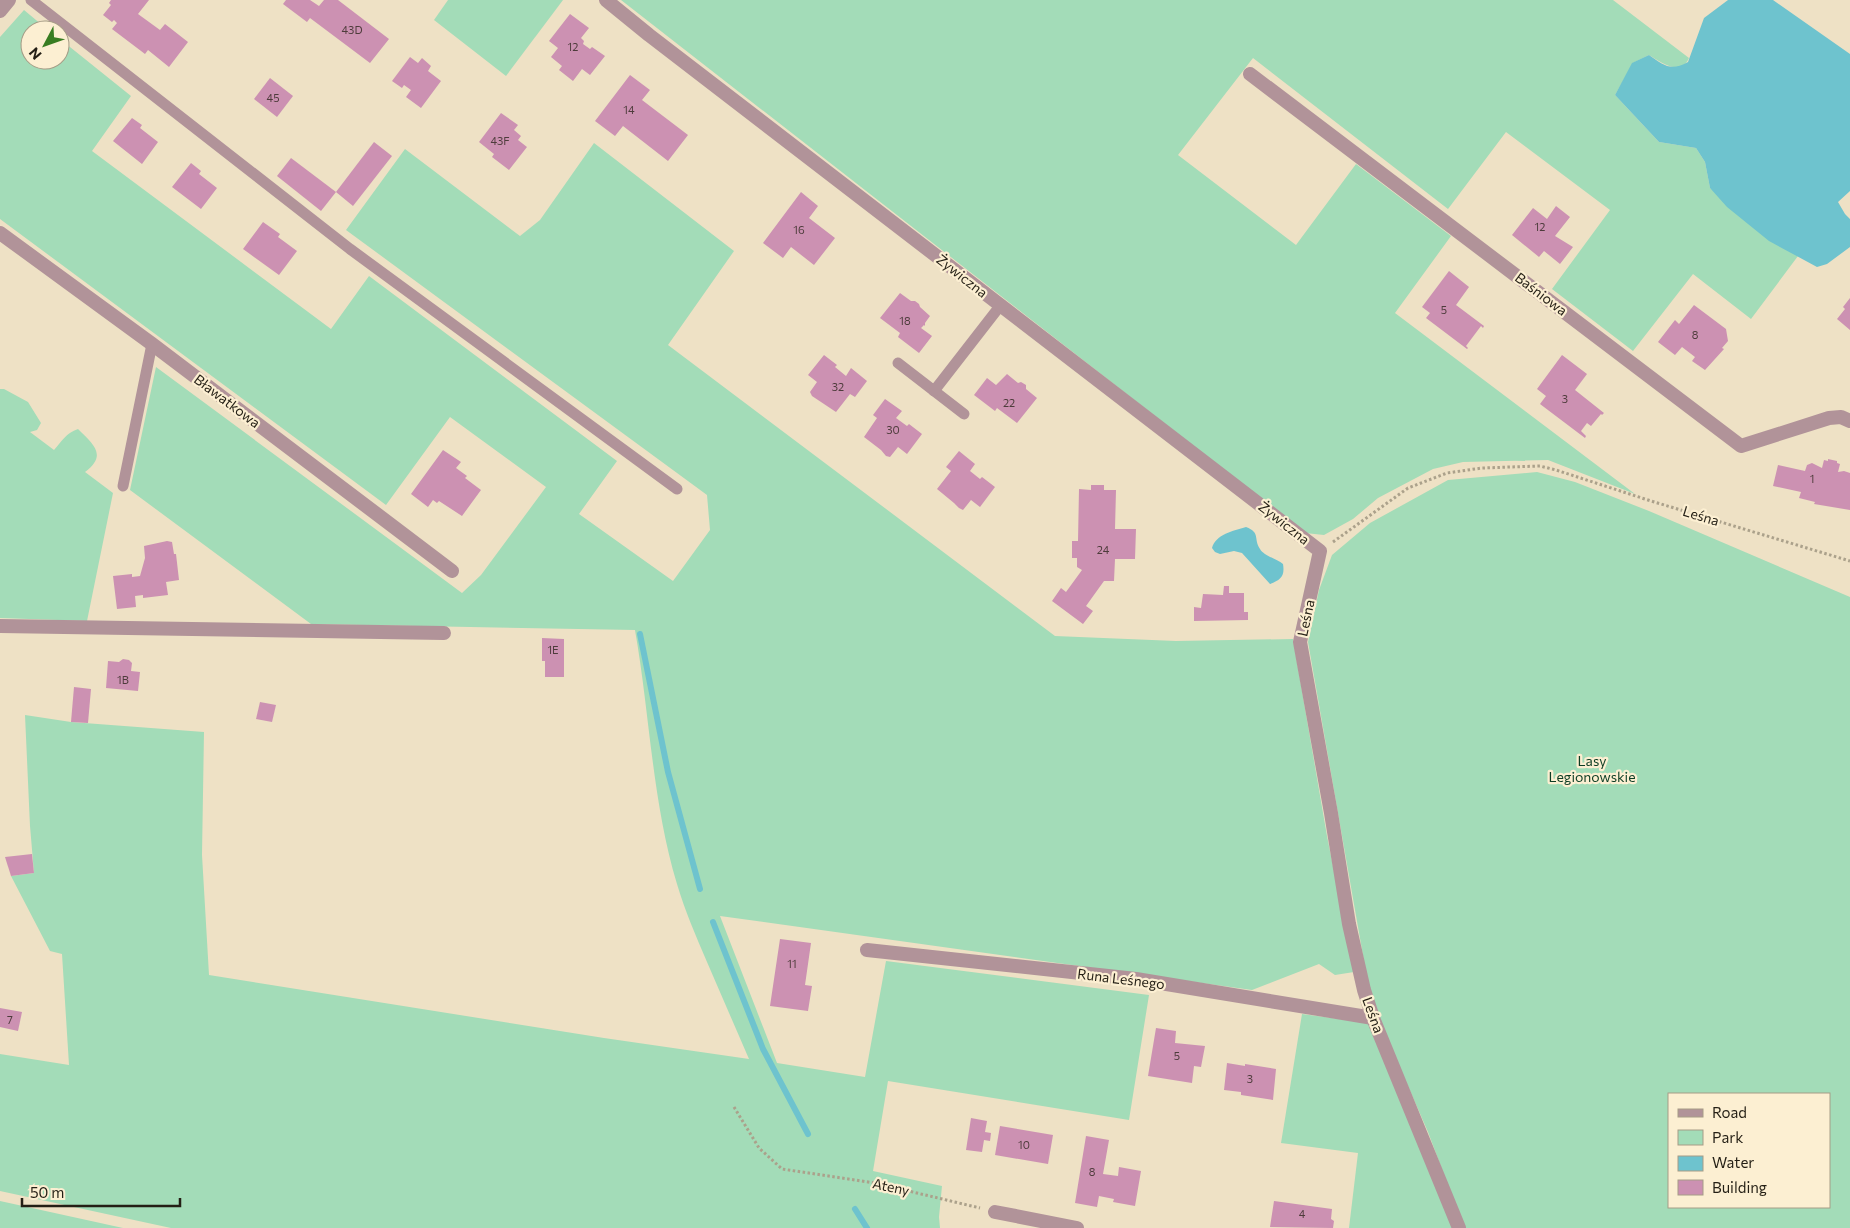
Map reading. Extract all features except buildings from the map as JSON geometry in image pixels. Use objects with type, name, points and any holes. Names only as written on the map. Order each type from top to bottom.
[{"type":"street","points":[[0,11],[9,0]]},
{"type":"street","name":"Żywiczna","points":[[606,0],[664,47],[1320,551]]},
{"type":"street","name":"Baśniowa","points":[[1250,74],[1741,446],[1829,418],[1841,417],[1850,421]]},
{"type":"street","name":"Bławatkowa","points":[[0,234],[152,344],[452,571]]},
{"type":"street","name":"Leśna","points":[[1320,551],[1300,642],[1332,813],[1349,924],[1364,990],[1373,1018],[1459,1228]]},
{"type":"street","points":[[0,626],[444,633]]},
{"type":"street","name":"Runa Leśnego","points":[[867,950],[1136,979],[1373,1018]]},
{"type":"street","points":[[996,1212],[1077,1228]]},
{"type":"lane","points":[[31,0],[350,249],[677,489]]},
{"type":"lane","points":[[934,391],[1000,306]]},
{"type":"lane","points":[[123,486],[152,344]]},
{"type":"lane","points":[[898,363],[964,414]]},
{"type":"path","name":"Leśna","points":[[1320,551],[1408,488],[1447,473],[1482,468],[1540,466],[1651,502],[1850,561]]},
{"type":"path","name":"Ateny","points":[[734,1107],[759,1148],[782,1169],[875,1183],[996,1212]]},
{"type":"green space","points":[[448,0],[563,0],[506,76],[434,20]]},
{"type":"green space","points":[[621,0],[1613,0],[1689,58],[1681,67],[1664,64],[1649,55],[1633,63],[1615,95],[1659,142],[1696,148],[1705,162],[1710,188],[1798,256],[1751,319],[1693,274],[1633,351],[1552,289],[1610,210],[1506,132],[1448,209],[1253,58],[1178,155],[1296,245],[1356,164],[1451,236],[1395,313],[1635,494],[1548,460],[1463,462],[1433,469],[1378,498],[1353,519],[1324,535],[1305,533]]},
{"type":"green space","points":[[24,10],[36,20],[20,20],[20,70],[70,70],[70,47],[131,96],[92,151],[331,329],[369,276],[617,461],[579,514],[673,581],[710,530],[707,495],[346,230],[405,149],[520,236],[540,220],[594,143],[734,251],[668,345],[1055,636],[1176,641],[1293,639],[1327,836],[1354,972],[1335,975],[1319,964],[1252,990],[720,916],[777,1063],[865,1077],[886,961],[1149,995],[1129,1120],[888,1081],[873,1171],[942,1186],[939,1217],[940,1228],[171,1228],[0,1191],[0,1054],[69,1065],[62,954],[50,951],[11,876],[34,873],[25,715],[71,722],[204,732],[202,855],[209,975],[604,1038],[749,1059],[691,923],[680,894],[669,853],[657,790],[635,630],[311,624],[130,490],[156,367],[462,593],[481,575],[546,487],[450,417],[386,505],[0,219],[0,37]]},
{"type":"green space","points":[[0,389],[4,389],[28,402],[41,423],[37,430],[30,432],[54,450],[67,435],[78,429],[93,445],[97,455],[92,466],[85,472],[113,493],[87,621],[0,618]]},
{"type":"green space","name":"Lasy Legionowskie","points":[[1537,472],[1575,482],[1649,511],[1850,597],[1850,1228],[1464,1228],[1428,1132],[1371,1001],[1308,642],[1319,590],[1332,555],[1370,523],[1448,480]]},
{"type":"green space","points":[[1302,1014],[1369,1023],[1453,1228],[1349,1228],[1358,1153],[1281,1143]]},
{"type":"green space","points":[[0,1201],[123,1228],[0,1228]]},
{"type":"water","points":[[1728,0],[1773,0],[1850,54],[1850,191],[1838,202],[1850,219],[1850,247],[1827,264],[1817,267],[1769,241],[1727,207],[1710,188],[1705,162],[1696,148],[1659,142],[1615,95],[1632,63],[1649,55],[1663,64],[1672,67],[1688,62],[1704,18]]},
{"type":"water","points":[[1246,527],[1254,531],[1258,545],[1267,556],[1283,564],[1283,575],[1277,581],[1270,584],[1242,553],[1234,551],[1220,554],[1212,548],[1221,536]]},
{"type":"waterway","points":[[640,634],[668,772],[700,889]]},
{"type":"waterway","points":[[713,922],[763,1049],[808,1134]]},
{"type":"waterway","points":[[855,1209],[867,1228]]}]
